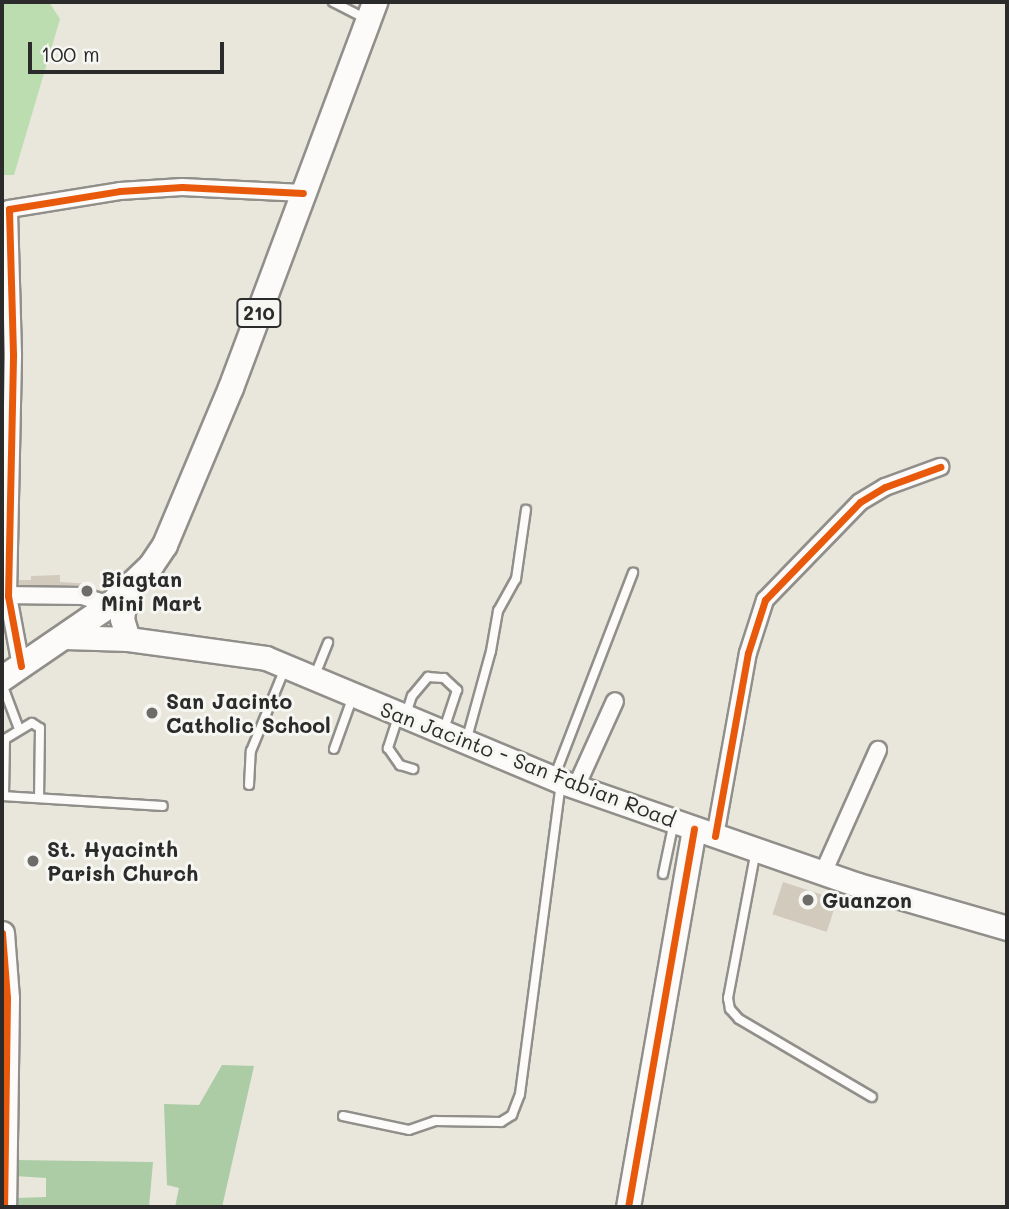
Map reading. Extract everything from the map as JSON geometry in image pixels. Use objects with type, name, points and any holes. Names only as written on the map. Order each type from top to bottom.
[{"type":"main road","name":"210","points":[[8,677],[119,598],[151,566],[173,519],[303,193],[371,10]]},
{"type":"main road","points":[[119,598],[128,639]]},
{"type":"main road","name":"San Jacinto - San Fabian Road","points":[[65,636],[128,639],[243,653],[286,666],[564,782],[823,873],[1007,928]]},
{"type":"main road","points":[[628,1207],[694,829]]},
{"type":"main road","points":[[2,933],[7,998],[3,1079],[4,1207]]},
{"type":"street","points":[[8,677],[5,596],[8,354],[5,209],[120,191],[182,187],[303,193]]},
{"type":"street","points":[[694,829],[765,600],[860,502],[885,487],[940,467]]},
{"type":"street","points":[[5,596],[119,598]]},
{"type":"street","points":[[564,782],[615,701]]},
{"type":"street","points":[[823,873],[878,750]]},
{"type":"lane","points":[[333,2],[371,10]]},
{"type":"lane","points":[[466,741],[498,611],[516,579],[526,510]]},
{"type":"lane","points":[[343,1116],[410,1130],[435,1121],[501,1122],[512,1115],[520,1094],[564,782],[633,573]]},
{"type":"lane","points":[[314,678],[328,642]]},
{"type":"lane","points":[[249,785],[251,751],[286,666]]},
{"type":"lane","points":[[8,677],[19,729]]},
{"type":"lane","points":[[334,749],[380,707],[412,696],[428,677],[444,678],[457,690],[443,732]]},
{"type":"lane","points":[[380,707],[388,748],[400,765],[413,769]]},
{"type":"lane","points":[[39,797],[40,728],[32,723],[10,733],[3,746],[3,796],[163,806]]},
{"type":"lane","points":[[663,874],[694,829]]},
{"type":"lane","points":[[756,850],[728,998],[730,1009],[739,1019],[872,1097]]},
{"type":"green space","points":[[2,2],[49,2],[60,19],[14,175],[2,175]]},
{"type":"green space","points":[[222,1065],[254,1066],[222,1207],[175,1207],[179,1188],[167,1185],[164,1104],[199,1105]]},
{"type":"green space","points":[[15,1160],[153,1162],[149,1207],[15,1207],[15,1198],[46,1197],[46,1178],[15,1176]]},
{"type":"building","points":[[60,575],[60,582],[92,584],[92,588],[19,585],[19,580],[31,580],[31,576]]},
{"type":"building","points":[[783,882],[837,900],[827,932],[772,914]]},
{"type":"cycle path","points":[[21,666],[8,596],[13,354],[9,209],[120,191],[182,187],[303,193]]},
{"type":"cycle path","points":[[715,836],[748,653],[765,600],[860,502],[885,487],[940,467]]},
{"type":"cycle path","points":[[628,1207],[694,829]]},
{"type":"cycle path","points":[[2,933],[7,998],[4,1207]]},
{"type":"place","name":"Biagtan Mini Mart","points":[[87,591]]},
{"type":"place","name":"San Jacinto Catholic School","points":[[152,713]]},
{"type":"place","name":"St. Hyacinth Parish Church","points":[[33,861]]},
{"type":"place","name":"Guanzon","points":[[808,900]]}]
